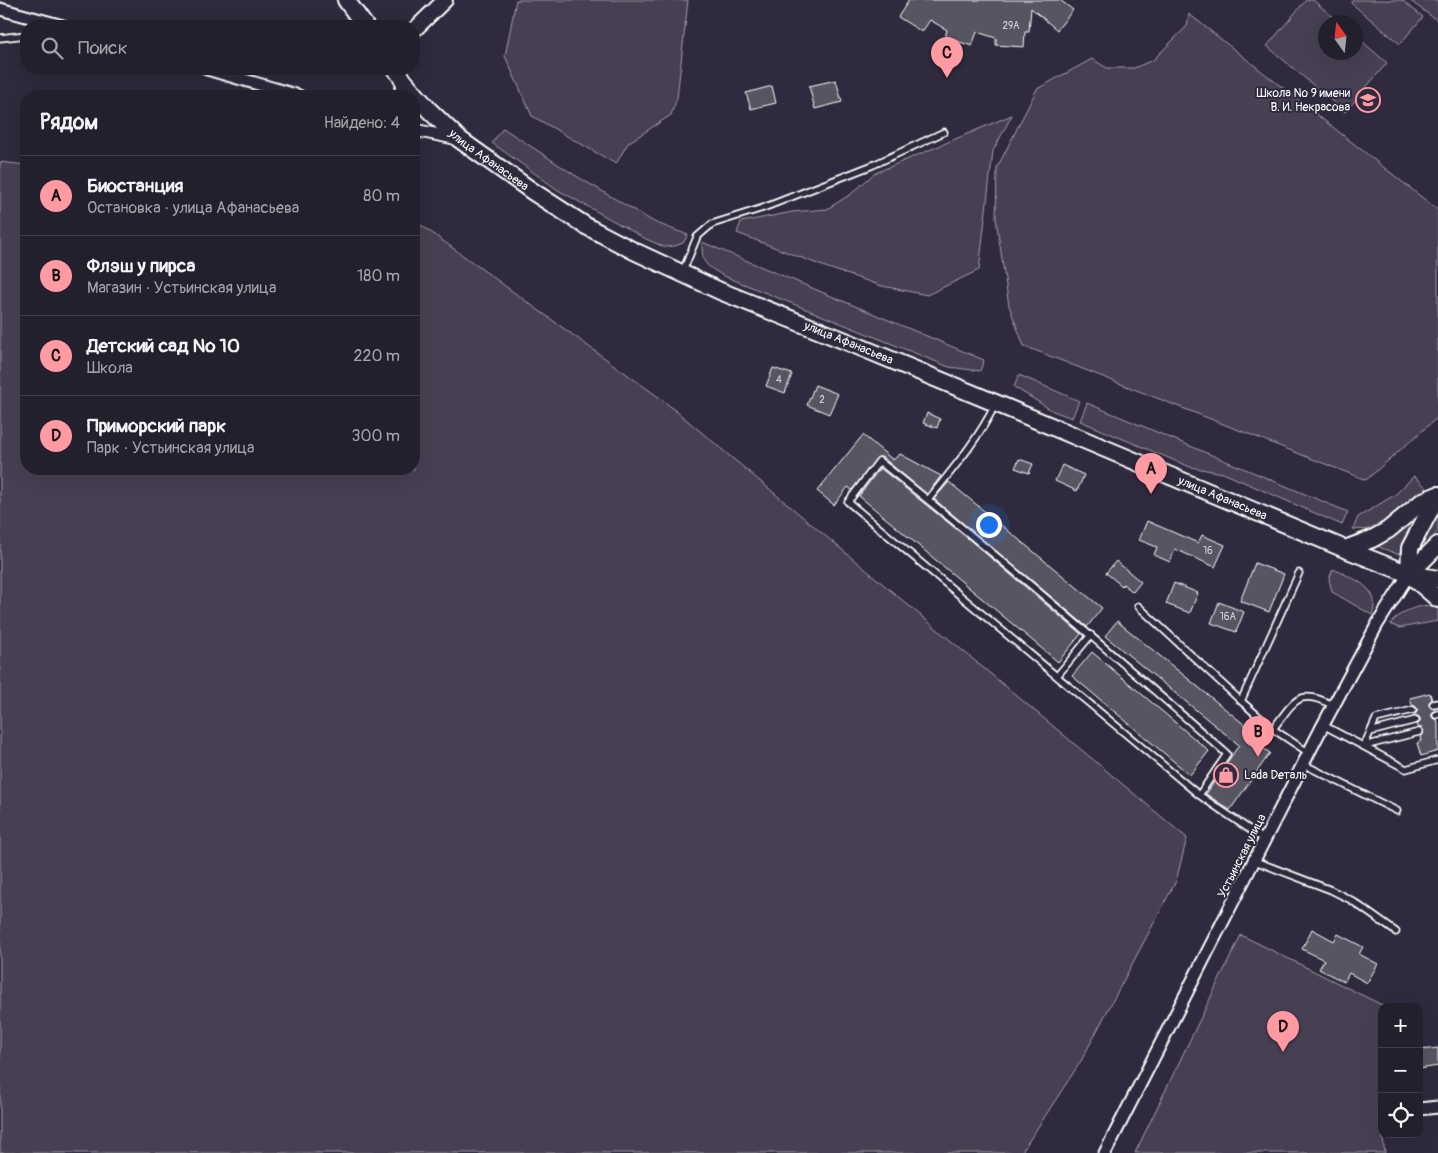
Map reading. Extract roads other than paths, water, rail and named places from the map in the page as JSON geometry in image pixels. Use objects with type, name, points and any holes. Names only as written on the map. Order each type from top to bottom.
[{"type":"main road","points":[[346,0],[361,20]]},
{"type":"main road","name":"улица Афанасьева","points":[[420,101],[459,139],[532,191],[586,226],[634,251],[720,291],[1408,574]]},
{"type":"main road","points":[[1344,549],[1372,539],[1388,530],[1423,501],[1438,495]]},
{"type":"main road","points":[[1408,574],[1410,548],[1438,495]]},
{"type":"main road","points":[[1408,574],[1438,545]]},
{"type":"main road","points":[[1408,574],[1438,579]]},
{"type":"main road","points":[[1408,574],[1438,599]]},
{"type":"street","points":[[420,24],[445,0]]},
{"type":"street","points":[[0,9],[41,20]]},
{"type":"street","points":[[227,75],[279,90]]},
{"type":"street","points":[[420,131],[459,139]]},
{"type":"street","name":"Устьинская улица","points":[[1105,1153],[1323,725],[1378,623],[1408,574]]},
{"type":"street","points":[[1423,1109],[1438,1107]]},
{"type":"lane","points":[[0,38],[20,36]]},
{"type":"lane","points":[[682,273],[697,237],[712,224],[763,208],[873,165],[944,132]]},
{"type":"lane","points":[[928,500],[985,425],[996,403]]},
{"type":"lane","points":[[1199,795],[1227,754],[1091,636],[879,461],[848,502],[1199,795],[1265,840]]},
{"type":"lane","points":[[1241,701],[1299,573]]},
{"type":"lane","points":[[1138,606],[1273,729],[1309,753]]},
{"type":"lane","points":[[1057,676],[1091,636]]},
{"type":"lane","points":[[1273,729],[1295,700],[1308,696],[1324,700],[1334,706]]},
{"type":"lane","points":[[1364,746],[1376,719],[1413,710]]},
{"type":"lane","points":[[1370,732],[1416,720]]},
{"type":"lane","points":[[1323,725],[1406,769],[1438,760]]},
{"type":"lane","points":[[1364,746],[1419,732]]},
{"type":"lane","points":[[1303,764],[1397,811]]},
{"type":"lane","points":[[1255,861],[1331,890],[1351,900],[1396,932]]},
{"type":"place","name":"Детский сад № 10","points":[[947,78]]},
{"type":"place","name":"Школа № 9 имени В. И. Некрасова","points":[[1368,100]]},
{"type":"place","name":"Биостанция","points":[[1151,494]]},
{"type":"place","name":"Флэш у пирса","points":[[1258,757]]},
{"type":"place","name":"Lada Dеталь","points":[[1226,775]]},
{"type":"place","name":"Приморский парк","points":[[1283,1052]]}]
